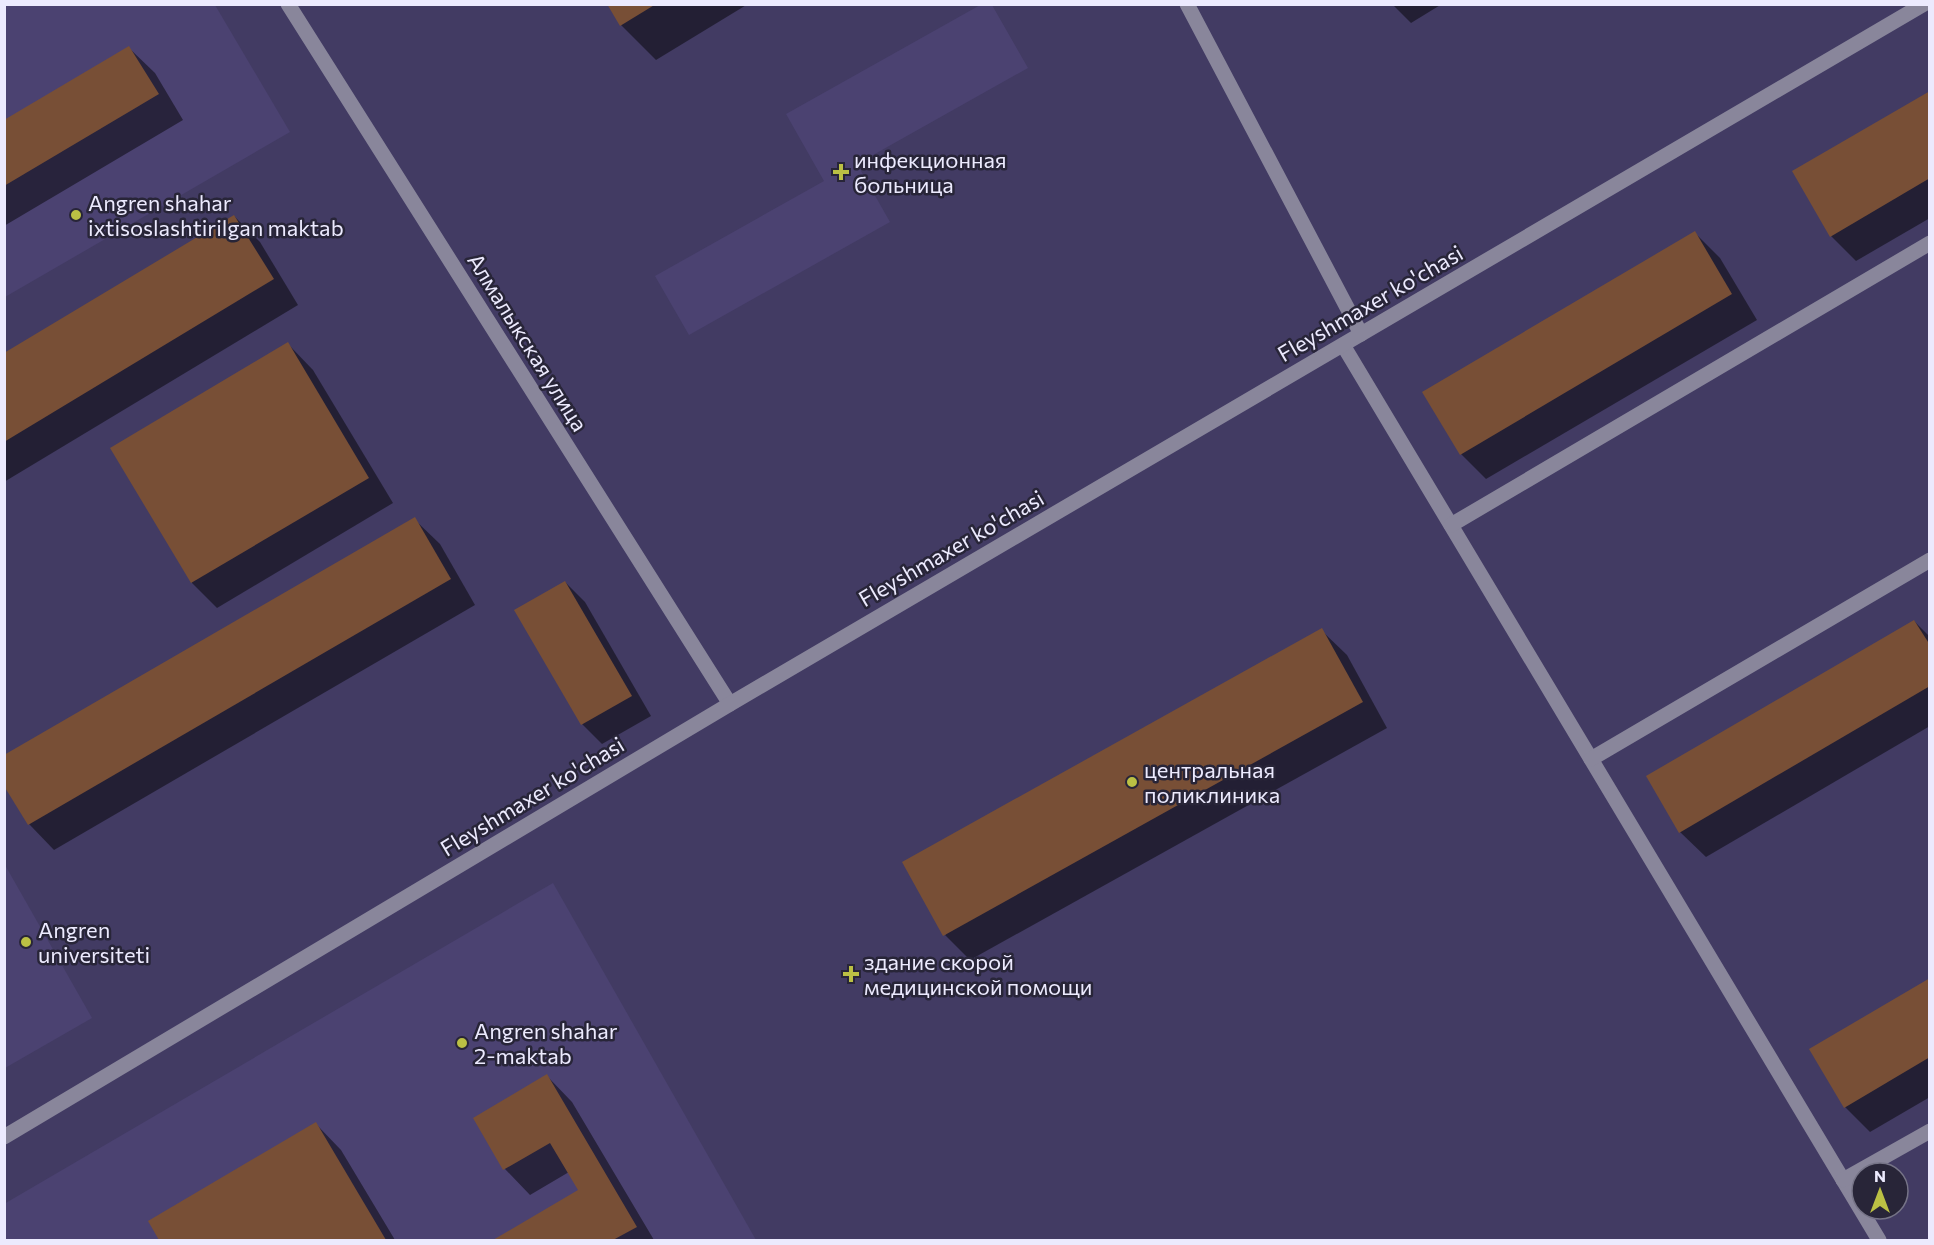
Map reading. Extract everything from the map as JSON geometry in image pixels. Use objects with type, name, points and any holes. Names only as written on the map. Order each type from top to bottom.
[{"type":"street","name":"Алмалыкская улица","points":[[288,4],[729,704]]},
{"type":"street","points":[[1187,4],[1361,334]]},
{"type":"street","name":"Fleyshmaxer ko'chasi","points":[[4,1137],[729,704],[1924,4]]},
{"type":"street","points":[[1451,525],[1929,243]]},
{"type":"street","points":[[1343,345],[1879,1240]]},
{"type":"street","points":[[1591,759],[1929,560]]},
{"type":"street","points":[[1843,1180],[1929,1131]]},
{"type":"shaded area","name":"инфекционная больница","points":[[982,4],[992,5],[1028,68],[857,164],[890,222],[689,335],[655,276],[824,181],[786,114]]},
{"type":"shaded area","name":"Angren shahar ixtisoslashtirilgan maktab","points":[[5,5],[215,5],[290,132],[5,297]]},
{"type":"shaded area","name":"Angren universiteti","points":[[5,865],[92,1018],[4,1068]]},
{"type":"shaded area","name":"Angren shahar 2-maktab","points":[[553,883],[756,1240],[5,1240],[4,1204]]},
{"type":"building","points":[[607,4],[656,4],[620,26]]},
{"type":"building","points":[[129,46],[159,94],[4,186],[4,120]]},
{"type":"building","points":[[1930,91],[1930,178],[1830,237],[1792,171]]},
{"type":"building","points":[[234,215],[274,279],[4,442],[4,353]]},
{"type":"building","points":[[1695,231],[1732,294],[1460,455],[1422,392]]},
{"type":"building","points":[[288,342],[369,478],[191,583],[110,448]]},
{"type":"building","points":[[415,517],[451,579],[28,825],[4,786],[4,755]]},
{"type":"building","points":[[565,581],[632,696],[581,725],[514,610]]},
{"type":"building","points":[[1914,620],[1930,645],[1930,686],[1679,833],[1646,776]]},
{"type":"building","name":"центральная поликлиника","points":[[1322,628],[1363,702],[943,936],[902,862]]},
{"type":"building","points":[[1930,978],[1930,1057],[1844,1108],[1809,1049]]},
{"type":"building","points":[[547,1074],[637,1227],[613,1240],[493,1240],[578,1190],[550,1143],[503,1170],[473,1118]]},
{"type":"building","points":[[316,1122],[386,1240],[159,1240],[148,1221]]},
{"type":"place","name":"инфекционная больница","points":[[841,172]]},
{"type":"place","name":"Angren shahar ixtisoslashtirilgan maktab","points":[[76,215]]},
{"type":"place","name":"центральная поликлиника","points":[[1132,782]]},
{"type":"place","name":"Angren universiteti","points":[[26,942]]},
{"type":"place","name":"здание скорой медицинской помощи","points":[[851,974]]},
{"type":"place","name":"Angren shahar 2-maktab","points":[[462,1043]]}]
